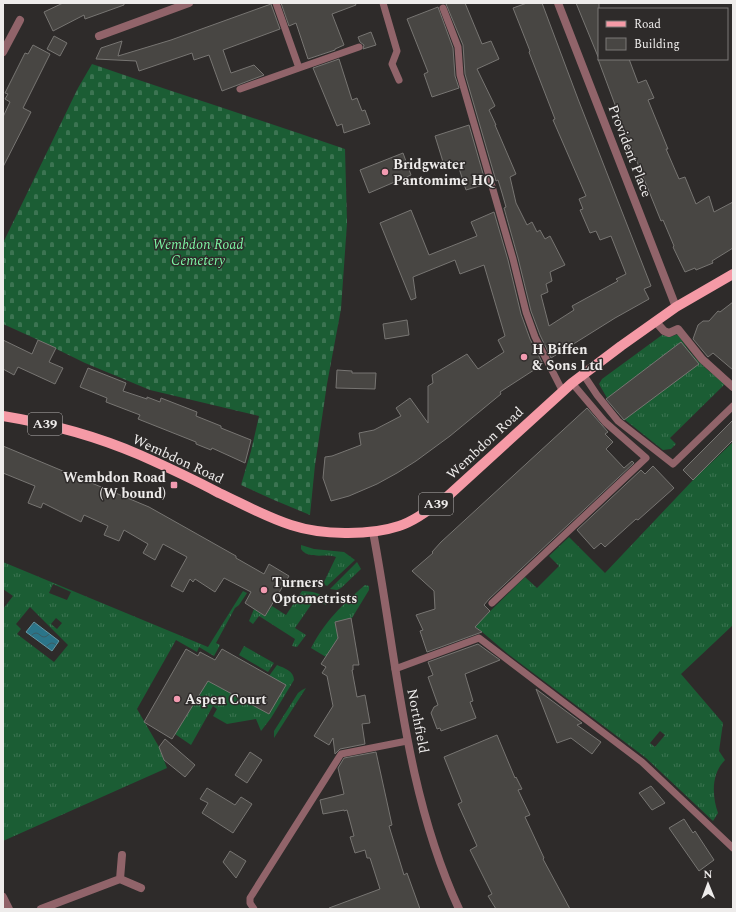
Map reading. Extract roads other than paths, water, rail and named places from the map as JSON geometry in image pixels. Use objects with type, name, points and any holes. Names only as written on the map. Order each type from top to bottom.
[{"type":"main road","name":"Wembdon Road","points":[[3,416],[57,426],[139,454],[260,513],[292,526],[332,532],[373,532],[399,526],[414,519],[448,496],[572,382],[676,307],[733,274]]},
{"type":"street","points":[[99,36],[189,3]]},
{"type":"street","name":"Provident Place","points":[[558,3],[676,307]]},
{"type":"street","points":[[3,52],[20,20]]},
{"type":"street","points":[[656,322],[664,331],[669,333],[678,329],[702,360],[733,387]]},
{"type":"street","name":"Northfield","points":[[373,532],[380,565],[407,740],[436,852],[459,909]]},
{"type":"street","points":[[120,879],[122,855]]},
{"type":"street","points":[[41,909],[120,879],[141,888]]},
{"type":"street","points":[[3,897],[9,909]]},
{"type":"lane","points":[[276,3],[299,68]]},
{"type":"lane","points":[[383,3],[397,51],[392,64],[399,80]]},
{"type":"lane","points":[[443,8],[458,48],[460,75],[511,252],[526,312],[535,337],[562,390]]},
{"type":"lane","points":[[240,89],[359,47]]},
{"type":"lane","points":[[583,374],[597,395],[618,421],[673,464],[733,406]]},
{"type":"lane","points":[[492,603],[646,458],[605,422],[572,382]]},
{"type":"lane","points":[[395,669],[478,638],[642,762],[733,848]]},
{"type":"lane","points":[[254,909],[250,903],[250,898],[341,754],[407,740]]},
{"type":"water","points":[[34,622],[59,641],[52,651],[26,632]]},
{"type":"place","name":"Bridgwater Pantomime HQ","points":[[385,172]]},
{"type":"place","name":"H Biffen & Sons Ltd","points":[[524,357]]},
{"type":"place","name":"Wembdon Road (W bound)","points":[[174,485]]},
{"type":"place","name":"Turners Optometrists","points":[[264,590]]},
{"type":"place","name":"Aspen Court","points":[[177,699]]},
{"type":"park label","name":"Wembdon Road Cemetery","points":[[198,252]]}]
